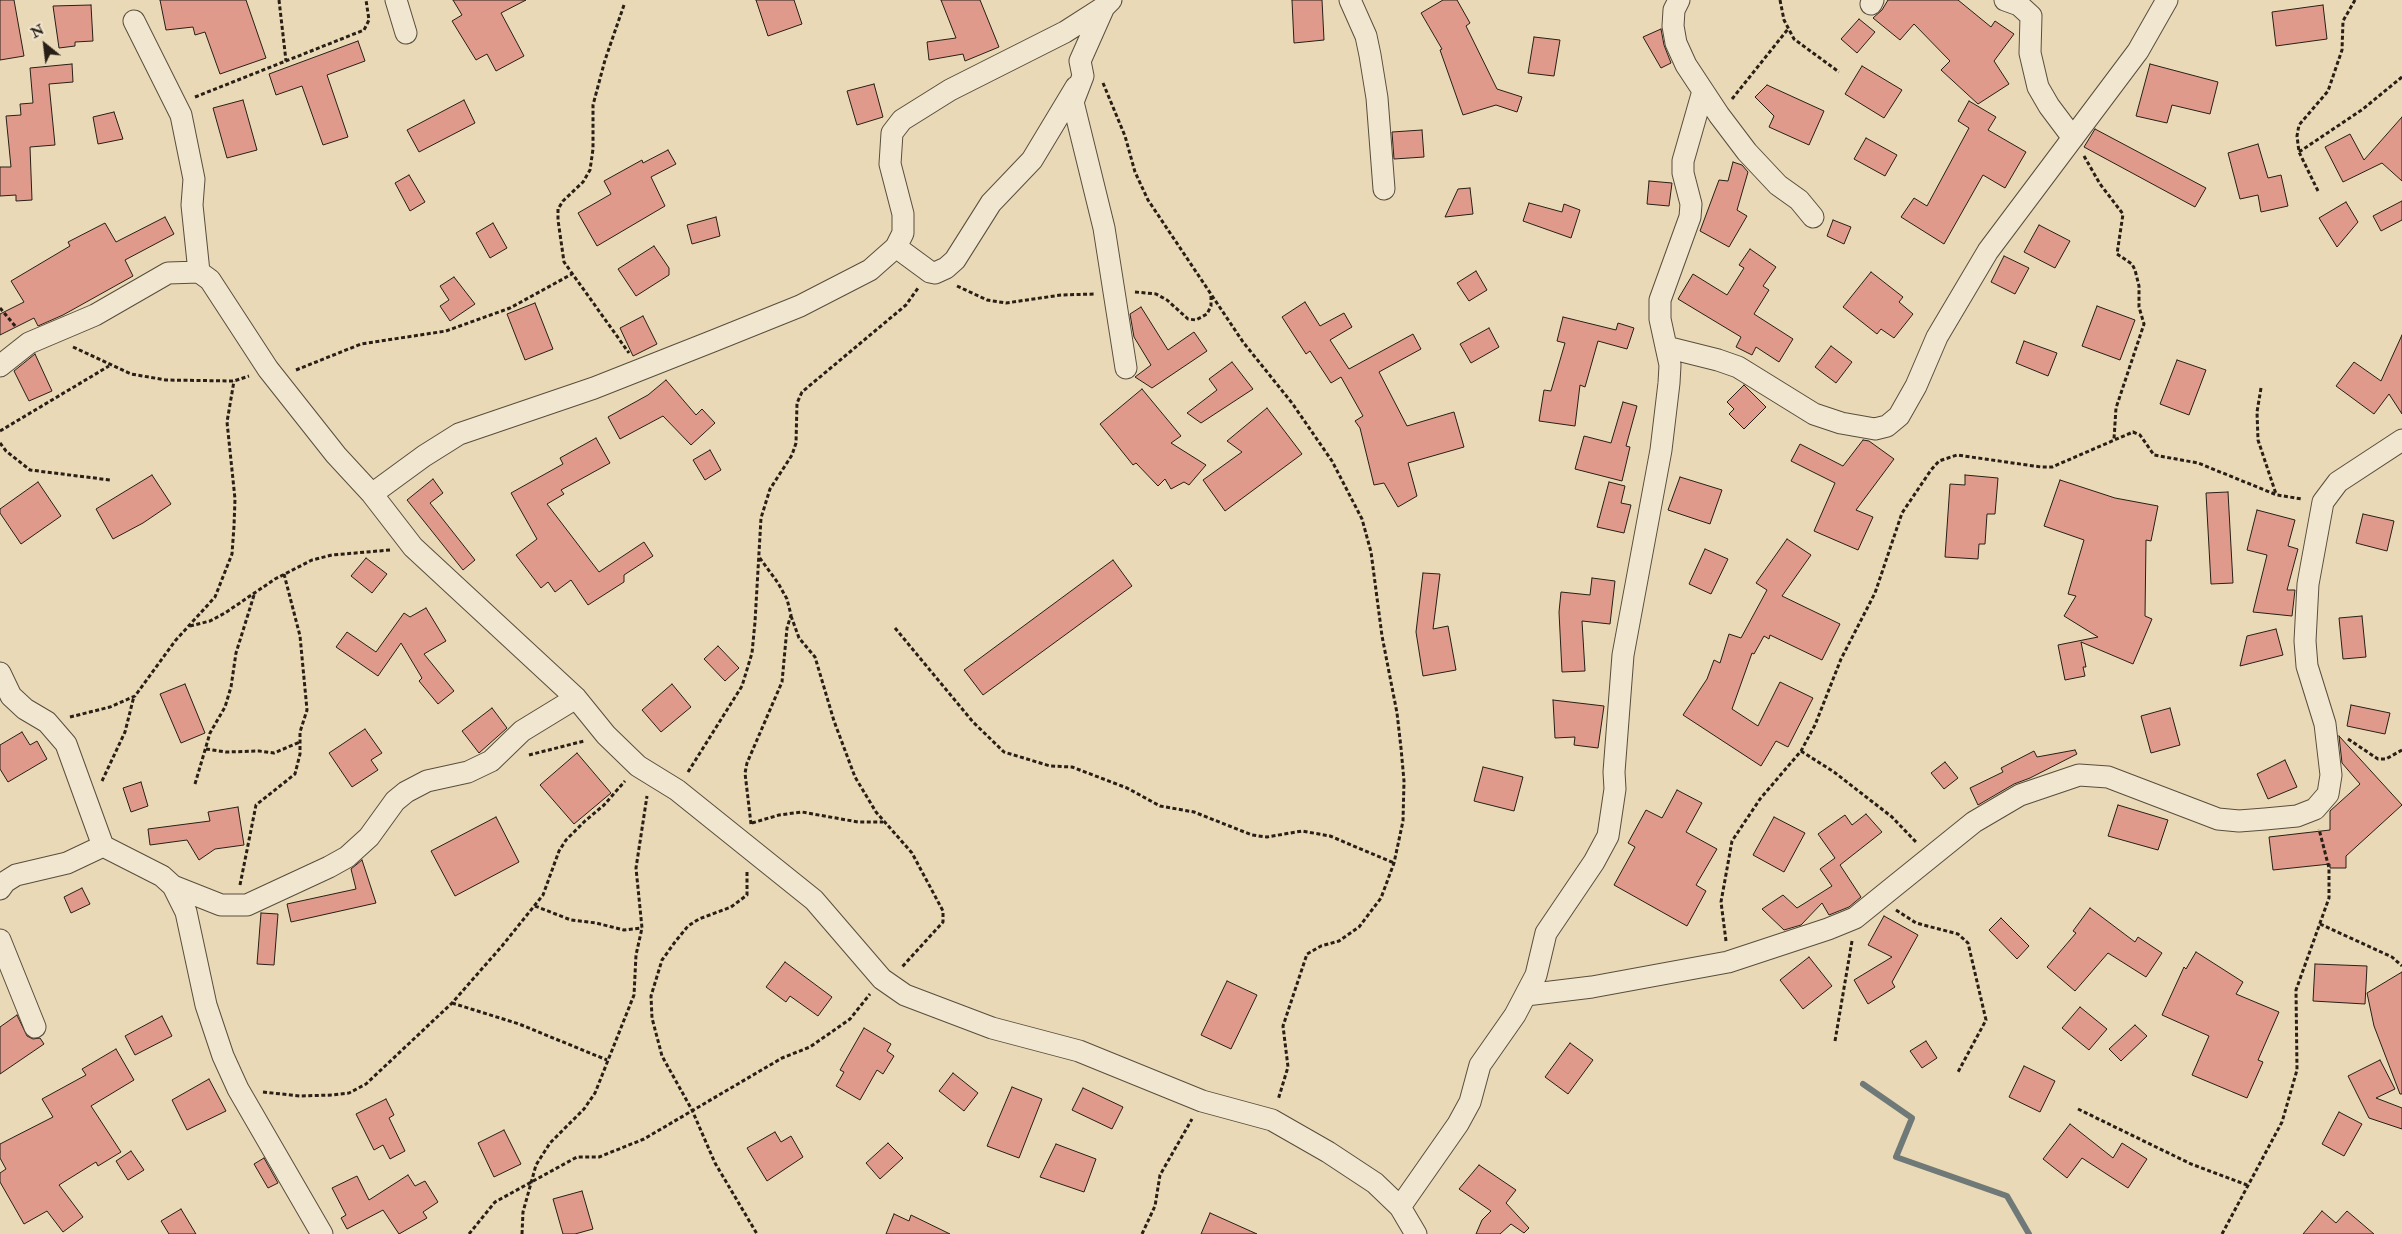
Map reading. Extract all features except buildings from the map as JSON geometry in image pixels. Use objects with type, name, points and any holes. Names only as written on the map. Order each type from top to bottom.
[{"type":"street","points":[[396,0],[406,33]]},
{"type":"street","points":[[1350,0],[1366,36],[1370,55],[1377,98],[1384,189]]},
{"type":"street","points":[[1679,0],[1674,10],[1673,26],[1676,43],[1686,65],[1719,115],[1764,171],[1778,186],[1799,200],[1813,217]]},
{"type":"street","points":[[2005,0],[2019,5],[2031,16],[2030,53],[2038,87],[2049,106],[2073,138]]},
{"type":"street","points":[[1666,348],[1718,360],[1738,367],[1814,414],[1841,424],[1875,429],[1887,426],[1899,416],[1916,386],[1937,337],[1988,251],[2138,52],[2167,0]]},
{"type":"street","points":[[1091,77],[1080,61],[1108,3]]},
{"type":"street","points":[[372,494],[424,456],[459,434],[641,370],[800,306],[870,270],[896,247],[903,233],[903,214],[890,164],[892,133],[902,120],[950,90],[1023,54],[1108,3]]},
{"type":"street","points":[[134,22],[180,111],[194,179],[192,205],[199,272]]},
{"type":"street","points":[[896,247],[933,272],[946,268],[955,260],[991,203],[1032,160],[1091,77]]},
{"type":"street","points":[[1091,77],[1073,102],[1104,228],[1126,368]]},
{"type":"street","points":[[1400,1207],[1458,1124],[1470,1102],[1480,1065],[1526,995],[1536,975],[1546,933],[1594,862],[1608,836],[1613,814],[1623,655],[1666,411],[1670,365],[1660,319],[1660,300],[1690,217],[1691,204],[1683,173],[1683,161],[1703,91]]},
{"type":"street","points":[[0,366],[29,343],[95,315],[168,273],[199,272],[210,280],[270,373],[336,454],[372,494],[413,547],[576,698],[606,735],[645,771],[677,790],[814,900],[882,979],[904,995],[992,1028],[1080,1051],[1202,1101],[1272,1120],[1328,1152],[1375,1183],[1400,1207],[1416,1234]]},
{"type":"street","points":[[1526,995],[1592,987],[1728,962],[1828,929],[1855,918],[1974,822],[2020,796],[2079,775],[2108,777],[2218,819],[2239,821],[2297,816],[2315,809],[2328,794],[2331,775],[2325,724],[2307,666],[2306,641],[2308,584],[2322,502],[2338,482],[2402,440]]},
{"type":"street","points":[[0,673],[11,696],[25,709],[47,722],[66,744],[103,846],[162,876],[173,886],[221,905],[235,906],[247,905],[347,857],[369,837],[395,801],[415,787],[427,781],[468,772],[491,761],[522,730],[576,698]]},
{"type":"street","points":[[0,889],[5,882],[16,875],[67,864],[103,846]]},
{"type":"street","points":[[173,886],[186,912],[206,1005],[223,1056],[238,1089],[322,1234]]},
{"type":"street","points":[[0,940],[35,1027]]},
{"type":"path","points":[[279,0],[286,62]]},
{"type":"path","points":[[180,111],[185,104],[196,96],[364,30],[370,20],[366,0]]},
{"type":"path","points":[[1780,0],[1788,29],[1801,46],[1839,72]]},
{"type":"path","points":[[2318,191],[2299,152],[2297,136],[2299,125],[2328,91],[2342,50],[2343,21],[2354,0]]},
{"type":"path","points":[[624,6],[607,51],[593,105],[593,149],[590,170],[583,182],[563,201],[558,209],[564,262],[641,370]]},
{"type":"path","points":[[1719,115],[1788,29]]},
{"type":"path","points":[[2299,152],[2363,109],[2402,76]]},
{"type":"path","points":[[1091,77],[1112,101],[1135,172],[1148,200],[1243,342],[1313,431],[1332,461],[1362,519],[1371,552],[1382,636],[1397,713],[1404,781],[1403,821],[1394,863],[1380,898],[1359,927],[1338,941],[1321,946],[1307,954],[1283,1026],[1288,1067],[1272,1120]]},
{"type":"path","points":[[2073,138],[2100,184],[2123,214],[2117,254],[2132,264],[2139,286],[2139,307],[2144,324],[2116,408],[2114,439]]},
{"type":"path","points":[[677,790],[742,686],[752,654],[761,518],[770,490],[792,455],[796,443],[797,403],[802,392],[906,305],[933,272],[987,300],[1006,303],[1078,293],[1115,294],[1143,292],[1156,294],[1167,300],[1188,319],[1196,320],[1207,314],[1211,306],[1211,293]]},
{"type":"path","points":[[59,329],[75,349],[131,374],[166,380],[234,381],[294,370],[361,344],[446,331],[510,308],[572,274]]},
{"type":"path","points":[[0,431],[109,365]]},
{"type":"path","points":[[89,809],[125,732],[134,696],[175,641],[215,597],[232,554],[235,499],[227,422],[234,381]]},
{"type":"path","points":[[2261,388],[2257,412],[2258,440],[2277,495]]},
{"type":"path","points":[[1728,962],[1721,902],[1732,841],[1760,799],[1802,751],[1841,659],[1875,593],[1902,513],[1928,474],[1940,461],[1957,455],[2052,467],[2134,432],[2140,435],[2154,455],[2198,463],[2277,495],[2322,502]]},
{"type":"path","points":[[0,443],[6,452],[30,470],[110,480]]},
{"type":"path","points":[[189,626],[218,617],[284,574],[312,560],[327,556],[413,547]]},
{"type":"path","points":[[759,557],[778,582],[787,600],[799,638],[815,657],[834,721],[856,777],[884,822],[912,853],[943,911],[943,922],[901,968],[904,995]]},
{"type":"path","points":[[235,906],[256,805],[295,774],[300,754],[300,732],[306,719],[307,701],[302,675],[300,636],[284,574]]},
{"type":"path","points":[[195,784],[210,732],[225,707],[231,687],[236,653],[256,591]]},
{"type":"path","points":[[757,1234],[715,1164],[692,1110],[662,1056],[652,1018],[651,996],[662,960],[688,926],[699,919],[731,907],[747,895],[747,846],[752,823],[745,773],[747,763],[782,682],[787,628],[791,615]]},
{"type":"path","points":[[895,628],[973,722],[1004,752],[1050,766],[1072,767],[1127,788],[1160,806],[1194,812],[1252,835],[1267,837],[1302,831],[1330,836],[1394,863]]},
{"type":"path","points":[[47,722],[110,707],[134,696]]},
{"type":"path","points":[[2325,724],[2378,759],[2386,759],[2402,750]]},
{"type":"path","points":[[491,761],[530,754],[606,735]]},
{"type":"path","points":[[206,749],[226,752],[258,751],[274,753],[300,742]]},
{"type":"path","points":[[1802,751],[1834,772],[1892,818],[1930,856]]},
{"type":"path","points":[[238,1089],[300,1096],[332,1095],[354,1091],[366,1084],[452,1003],[535,906],[543,896],[558,851],[562,846],[585,821],[645,771]]},
{"type":"path","points":[[522,1234],[523,1212],[536,1165],[542,1153],[584,1109],[595,1094],[634,995],[636,955],[642,928],[636,868],[645,771]]},
{"type":"path","points":[[2222,1234],[2282,1122],[2297,1070],[2296,990],[2329,898],[2329,868],[2315,809]]},
{"type":"path","points":[[752,823],[779,814],[802,812],[858,822],[884,822]]},
{"type":"path","points":[[1879,899],[1916,923],[1958,934],[1968,943],[1986,1020],[1958,1072]]},
{"type":"path","points":[[535,906],[572,920],[591,922],[624,930],[642,928]]},
{"type":"path","points":[[1835,1041],[1845,991],[1855,918]]},
{"type":"path","points":[[2320,924],[2392,957],[2402,966]]},
{"type":"path","points":[[469,1234],[495,1202],[577,1158],[599,1157],[644,1139],[782,1058],[810,1047],[850,1019],[882,979]]},
{"type":"path","points":[[452,1003],[519,1024],[607,1060]]},
{"type":"path","points":[[1142,1234],[1155,1206],[1160,1175],[1202,1101]]},
{"type":"path","points":[[2078,1109],[2191,1164],[2247,1185]]},
{"type":"waterway","points":[[1863,1084],[1912,1118],[1896,1157],[2007,1196],[2029,1234]]}]
